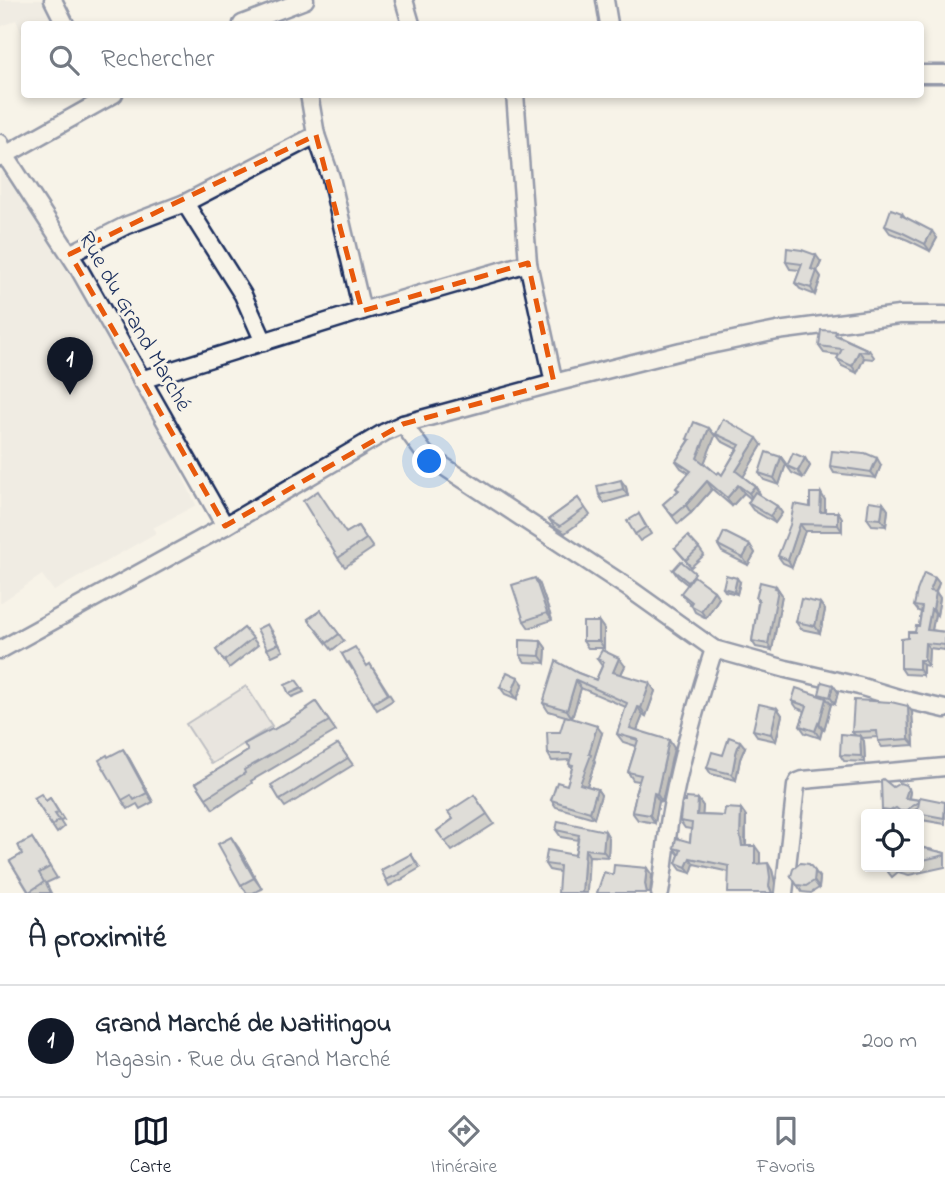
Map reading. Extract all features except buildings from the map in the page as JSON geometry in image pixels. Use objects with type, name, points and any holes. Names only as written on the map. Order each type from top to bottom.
[{"type":"street","points":[[53,0],[64,21]]},
{"type":"street","points":[[248,21],[280,5],[305,0]]},
{"type":"street","points":[[404,0],[410,21]]},
{"type":"street","points":[[605,0],[608,21]]},
{"type":"street","points":[[280,5],[288,21]]},
{"type":"street","points":[[924,74],[945,75]]},
{"type":"street","points":[[310,98],[316,135],[331,178],[362,311]]},
{"type":"street","points":[[515,98],[528,263],[554,383]]},
{"type":"street","points":[[2,152],[95,100]]},
{"type":"street","points":[[70,254],[125,226],[185,203],[316,135]]},
{"type":"street","name":"Rue du Grand Marché","points":[[2,152],[70,254],[225,526]]},
{"type":"street","points":[[185,203],[243,295],[264,342]]},
{"type":"street","points":[[141,380],[528,263]]},
{"type":"street","points":[[0,650],[403,424],[681,351],[801,327],[899,315],[945,315]]},
{"type":"street","points":[[403,424],[425,454],[595,565],[714,649],[945,709]]},
{"type":"street","points":[[660,893],[671,815],[682,763],[714,649]]},
{"type":"street","points":[[784,893],[797,782],[945,767]]},
{"type":"highlighted area","points":[[316,135],[362,311],[528,263],[554,383],[403,424],[225,526],[70,254]]},
{"type":"shaded area","points":[[0,0],[48,0],[58,21],[21,21],[21,32],[16,20],[0,27]]},
{"type":"shaded area","points":[[8,167],[74,272],[168,445],[196,505],[153,528],[156,533],[54,591],[42,575],[0,603],[0,173]]},
{"type":"shaded area","points":[[246,686],[272,726],[212,764],[186,724]]},
{"type":"place","name":"Grand Marché de Natitingou","points":[[70,395]]}]
